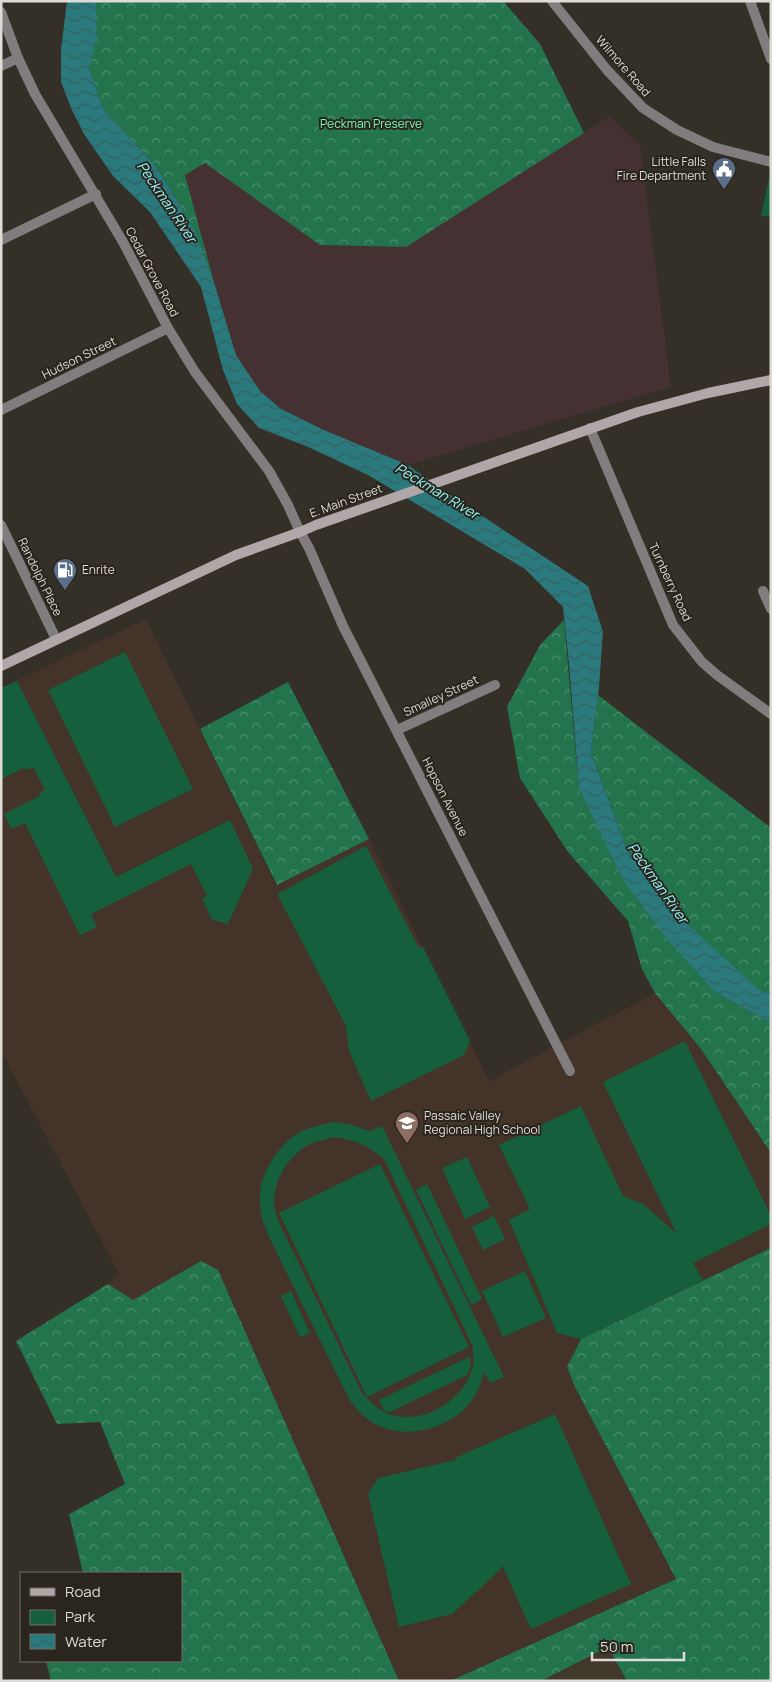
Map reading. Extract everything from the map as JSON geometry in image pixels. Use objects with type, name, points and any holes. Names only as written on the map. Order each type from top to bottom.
[{"type":"main road","name":"E. Main Street","points":[[1,666],[236,555],[385,500],[638,412],[771,380]]},
{"type":"street","name":"Wilmore Road","points":[[552,1],[607,70],[644,108],[677,130],[713,147],[771,162]]},
{"type":"street","points":[[750,1],[767,35],[771,59]]},
{"type":"street","name":"Cedar Grove Road","points":[[1,12],[18,58],[54,128],[124,242],[168,328],[195,372],[269,471],[284,497],[300,532]]},
{"type":"street","points":[[1,66],[18,58]]},
{"type":"street","points":[[1,240],[96,194]]},
{"type":"street","name":"Hudson Street","points":[[1,410],[168,328]]},
{"type":"street","name":"Turnberry Road","points":[[590,428],[674,625],[687,644],[710,668],[771,714]]},
{"type":"street","name":"Randolph Place","points":[[1,525],[56,639]]},
{"type":"street","name":"Hopson Avenue","points":[[300,532],[309,548],[343,626],[570,1071]]},
{"type":"street","points":[[763,591],[771,609]]},
{"type":"street","name":"Smalley Street","points":[[397,730],[495,685]]},
{"type":"shaded area","points":[[610,116],[640,145],[671,387],[408,465],[324,430],[281,409],[260,391],[236,355],[185,175],[206,163],[320,245],[406,247]]},
{"type":"shaded area","name":"Passaic Valley Regional High School","points":[[146,619],[276,885],[369,839],[489,1081],[655,993],[701,1049],[771,1153],[771,1248],[581,1339],[567,1367],[575,1387],[676,1579],[450,1681],[399,1681],[218,1270],[201,1261],[133,1300],[108,1284],[119,1274],[1,1051],[1,688]]},
{"type":"shaded area","points":[[608,1647],[627,1681],[541,1681]]},
{"type":"green space","name":"Peckman Preserve","points":[[94,1],[503,1],[540,44],[584,133],[406,247],[320,245],[205,163],[185,175],[214,282],[195,230],[157,168],[103,108],[89,68],[94,45]]},
{"type":"green space","points":[[771,169],[771,217],[761,216]]},
{"type":"green space","points":[[564,620],[579,788],[715,992],[771,1023],[771,1153],[701,1049],[655,993],[642,969],[628,921],[568,852],[520,778],[507,707],[540,645]]},
{"type":"green space","points":[[125,652],[193,789],[115,827],[48,690]]},
{"type":"green space","points":[[17,681],[116,877],[230,820],[253,869],[228,924],[212,920],[202,899],[207,896],[191,864],[91,914],[97,927],[80,935],[25,823],[11,829],[4,814],[40,796],[39,793],[45,790],[33,767],[26,770],[24,768],[1,779],[1,688]]},
{"type":"green space","points":[[288,682],[369,839],[277,885],[200,729]]},
{"type":"green space","points":[[598,695],[771,828],[771,993],[759,991],[683,920],[628,852],[591,753]]},
{"type":"green space","points":[[366,846],[419,948],[423,947],[470,1041],[464,1055],[371,1101],[349,1051],[346,1026],[277,894]]},
{"type":"green space","points":[[685,1041],[771,1216],[771,1224],[693,1263],[703,1280],[581,1339],[557,1333],[509,1220],[530,1209],[499,1145],[581,1106],[623,1196],[643,1204],[676,1233],[603,1082]]},
{"type":"green space","points":[[334,1122],[370,1131],[382,1126],[504,1377],[491,1383],[484,1372],[470,1403],[452,1419],[430,1428],[405,1432],[382,1427],[360,1413],[350,1401],[270,1239],[263,1221],[260,1192],[265,1173],[276,1155],[297,1134],[310,1128]],"holes":[[[334,1137],[361,1144],[384,1159],[473,1347],[473,1366],[461,1390],[452,1400],[428,1413],[402,1417],[389,1414],[377,1408],[362,1393],[277,1217],[274,1204],[275,1192],[280,1177],[288,1163],[312,1143]]]},
{"type":"green space","points":[[467,1157],[490,1207],[465,1219],[442,1168]]},
{"type":"green space","points":[[380,1164],[469,1347],[367,1397],[279,1213]]},
{"type":"green space","points":[[427,1184],[482,1299],[471,1305],[416,1190]]},
{"type":"green space","points":[[494,1216],[505,1239],[483,1250],[472,1227]]},
{"type":"green space","points":[[771,1248],[771,1681],[705,1681],[704,1679],[699,1681],[627,1681],[608,1647],[541,1681],[450,1681],[676,1579],[575,1387],[567,1367],[581,1339]]},
{"type":"green space","points":[[201,1261],[218,1270],[399,1681],[51,1681],[46,1662],[182,1662],[182,1572],[83,1572],[69,1514],[125,1484],[100,1422],[57,1424],[16,1341],[108,1284],[133,1300]]},
{"type":"green space","points":[[525,1271],[546,1318],[503,1337],[482,1291]]},
{"type":"green space","points":[[291,1291],[310,1333],[300,1337],[281,1296]]},
{"type":"green space","points":[[469,1357],[471,1365],[467,1375],[390,1412],[384,1411],[379,1400]]},
{"type":"green space","points":[[555,1414],[631,1584],[531,1629],[502,1565],[501,1569],[452,1614],[399,1627],[368,1494],[378,1478],[456,1460],[455,1458]]},
{"type":"water","name":"Peckman River","points":[[67,1],[96,1],[97,35],[89,68],[103,108],[157,168],[195,230],[214,282],[236,355],[260,391],[281,409],[324,430],[408,465],[588,586],[603,632],[591,753],[628,852],[683,920],[759,990],[771,993],[771,1023],[715,992],[667,939],[622,878],[579,788],[563,607],[525,569],[368,475],[306,446],[259,428],[237,404],[223,370],[201,287],[150,212],[113,176],[84,134],[71,108],[61,82],[61,50]]},
{"type":"place","name":"Little Falls Fire Department","points":[[724,190]]},
{"type":"place","name":"Enrite","points":[[65,591]]},
{"type":"place","name":"Passaic Valley Regional High School","points":[[407,1144]]}]
